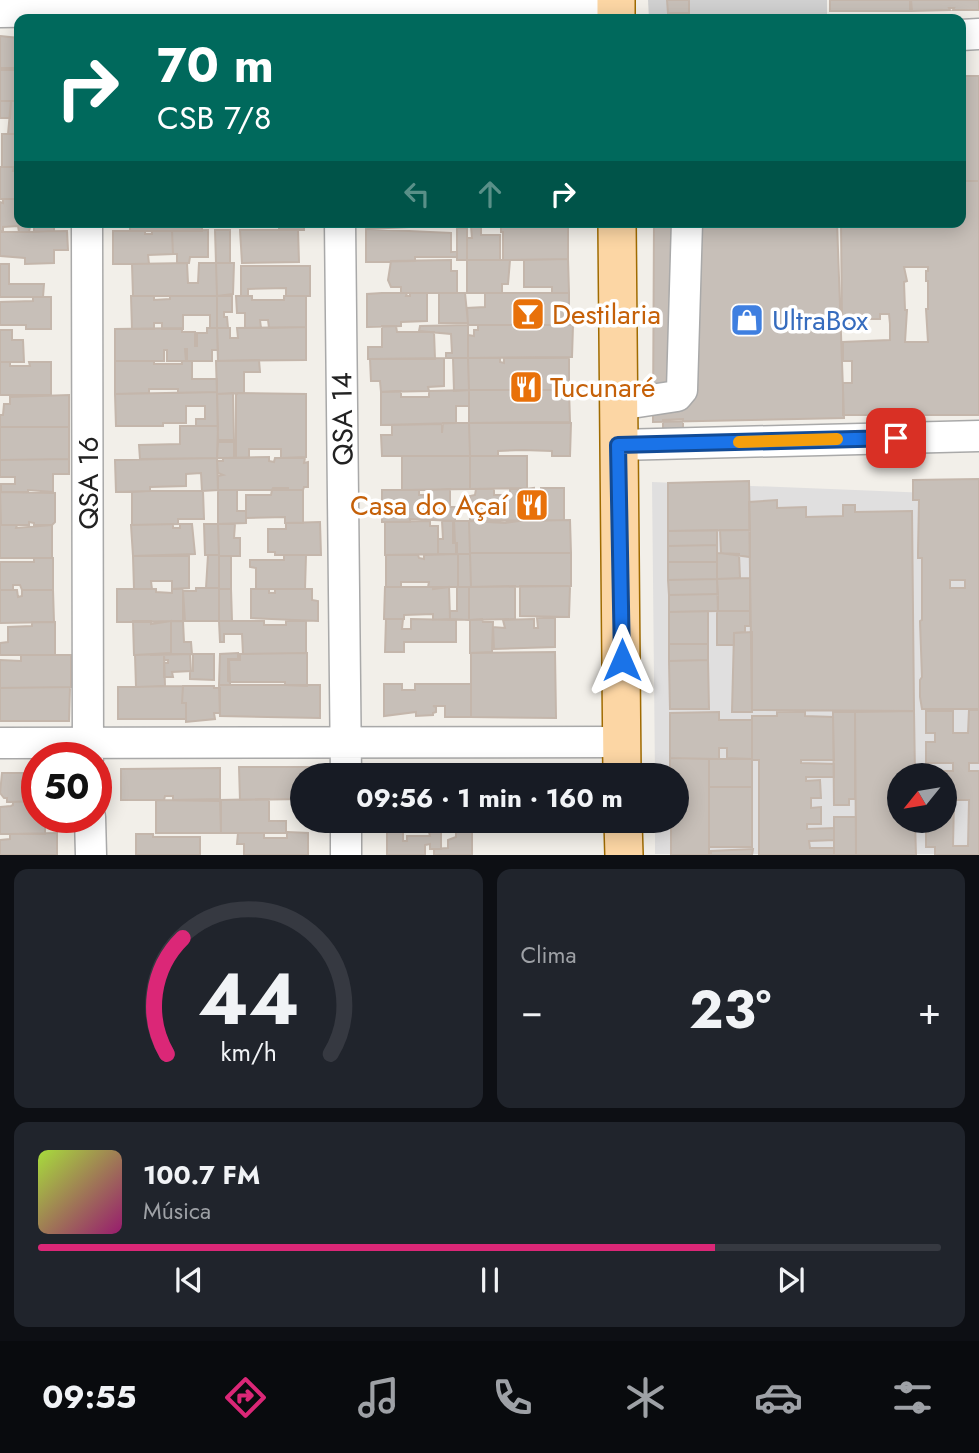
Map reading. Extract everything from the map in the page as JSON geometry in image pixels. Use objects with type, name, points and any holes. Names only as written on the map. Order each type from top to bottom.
[{"type":"main road","points":[[617,228],[622,759]]},
{"type":"main road","points":[[623,833],[624,855]]},
{"type":"street","points":[[88,14],[127,5],[337,12],[616,7]]},
{"type":"street","points":[[0,12],[56,14]]},
{"type":"street","name":"QSA 16","points":[[87,228],[88,742]]},
{"type":"street","name":"QSA 14","points":[[340,228],[346,763]]},
{"type":"street","points":[[618,405],[677,396],[682,390],[687,228]]},
{"type":"street","points":[[618,445],[979,436]]},
{"type":"street","points":[[0,743],[21,745]]},
{"type":"street","points":[[112,749],[346,743],[622,759]]},
{"type":"street","points":[[90,833],[91,855]]},
{"type":"street","points":[[346,833],[346,855]]},
{"type":"shaded area","points":[[648,0],[827,0],[827,14],[649,14]]},
{"type":"shaded area","points":[[652,482],[979,495],[979,854],[655,854],[655,833],[689,833],[689,763],[655,763]]},
{"type":"building","points":[[667,0],[689,0],[689,13],[668,13]]},
{"type":"building","points":[[830,0],[910,0],[910,11],[830,11]]},
{"type":"building","points":[[911,0],[979,0],[979,10],[949,8],[950,10],[912,11]]},
{"type":"building","points":[[0,36],[14,37],[14,68],[0,68]]},
{"type":"building","points":[[0,70],[14,70],[14,101],[0,101]]},
{"type":"building","points":[[966,76],[979,76],[979,181],[966,181]]},
{"type":"building","points":[[0,101],[11,101],[10,118],[0,118]]},
{"type":"building","points":[[11,101],[14,101],[14,134],[8,134]]},
{"type":"building","points":[[2,134],[14,134],[14,167],[2,167]]},
{"type":"building","points":[[0,167],[14,167],[14,199],[0,199]]},
{"type":"building","points":[[966,181],[979,181],[979,415],[843,415],[843,383],[852,383],[852,361],[843,361],[843,342],[890,340],[889,314],[880,314],[880,319],[867,319],[867,315],[858,315],[858,324],[842,324],[841,228],[966,228]],"holes":[[[904,267],[928,267],[928,342],[905,342],[907,310],[904,282],[907,281]]]},
{"type":"building","points":[[3,199],[14,199],[14,226],[3,227],[3,231],[0,231],[0,202],[3,203]]},
{"type":"building","points":[[18,228],[30,228],[29,232],[19,232]]},
{"type":"building","points":[[34,228],[54,228],[54,231],[34,232]]},
{"type":"building","points":[[130,228],[202,228],[202,231],[130,231]]},
{"type":"building","points":[[279,228],[304,228],[304,230]]},
{"type":"building","points":[[457,228],[467,228],[467,260],[457,260]]},
{"type":"building","points":[[471,228],[481,228],[481,235],[500,235],[500,260],[467,260],[467,238],[472,238]]},
{"type":"building","points":[[501,228],[568,228],[568,259],[503,260]]},
{"type":"building","name":"UltraBox","points":[[654,228],[837,228],[844,418],[653,422]]},
{"type":"building","points":[[366,229],[451,233],[451,252],[457,251],[457,257],[415,257],[415,261],[366,262]]},
{"type":"building","points":[[208,230],[208,257],[190,257],[189,263],[177,263],[177,254],[173,254],[172,231]]},
{"type":"building","points":[[215,230],[230,230],[230,263],[216,263]]},
{"type":"building","points":[[240,230],[298,230],[299,262],[242,263]]},
{"type":"building","points":[[67,231],[68,250],[54,250],[54,263],[25,264],[25,258],[0,256],[0,232]]},
{"type":"building","points":[[113,231],[145,231],[145,234],[152,234],[152,231],[172,231],[173,254],[148,255],[149,264],[113,264]]},
{"type":"building","points":[[568,259],[569,293],[552,293],[552,287],[524,287],[524,260]]},
{"type":"building","points":[[451,260],[451,271],[457,271],[457,293],[401,293],[401,287],[391,287],[388,280],[391,261]]},
{"type":"building","points":[[467,260],[510,260],[508,284],[502,284],[502,293],[467,293]]},
{"type":"building","points":[[187,263],[188,283],[198,283],[199,263],[216,263],[217,296],[133,296],[132,264]]},
{"type":"building","points":[[216,263],[234,263],[233,294],[217,296]]},
{"type":"building","points":[[0,264],[9,264],[9,284],[44,284],[43,297],[0,297]]},
{"type":"building","points":[[241,266],[310,266],[310,296],[286,296],[286,288],[248,289],[248,296],[241,296]]},
{"type":"building","points":[[407,293],[406,296],[410,296],[410,293],[427,293],[427,321],[401,322],[401,326],[367,327],[367,294]]},
{"type":"building","points":[[439,293],[465,293],[468,323],[439,323]]},
{"type":"building","points":[[485,293],[569,293],[569,325],[523,325],[523,321],[518,321],[518,325],[468,325],[467,308],[485,307]]},
{"type":"building","points":[[131,296],[154,296],[154,300],[170,299],[170,296],[217,296],[217,328],[210,328],[210,315],[183,315],[183,329],[162,329],[162,323],[154,323],[154,329],[132,329]]},
{"type":"building","points":[[217,296],[232,296],[232,312],[224,312],[228,328],[217,328]]},
{"type":"building","points":[[236,296],[252,296],[252,300],[284,300],[284,296],[306,296],[306,327],[269,328],[268,320],[260,320],[261,328],[245,328],[245,313],[237,313]]},
{"type":"building","points":[[33,297],[51,297],[51,329],[0,325],[0,302],[33,301]]},
{"type":"building","points":[[468,325],[468,358],[446,358],[446,353],[452,353],[451,334],[419,331],[420,326]]},
{"type":"building","points":[[478,325],[573,325],[572,357],[468,358],[468,335],[474,336]]},
{"type":"building","points":[[382,326],[396,326],[397,332],[434,332],[435,359],[368,359],[368,347],[382,347]]},
{"type":"building","points":[[306,327],[306,360],[218,361],[217,328],[230,328],[230,338],[238,338],[237,328]]},
{"type":"building","points":[[182,328],[182,332],[195,332],[197,346],[197,333],[207,333],[207,328],[217,328],[218,350],[212,350],[212,361],[187,361],[185,349],[186,361],[167,361],[167,350],[164,350],[164,361],[115,361],[115,329]]},
{"type":"building","points":[[0,330],[12,330],[12,340],[23,340],[24,362],[0,362]]},
{"type":"building","points":[[444,358],[444,386],[428,387],[429,391],[381,392],[380,381],[371,381],[370,359]]},
{"type":"building","points":[[453,358],[468,358],[469,390],[454,391]]},
{"type":"building","points":[[468,358],[500,358],[500,362],[504,363],[504,358],[569,358],[569,390],[469,390]]},
{"type":"building","points":[[259,360],[260,372],[244,372],[244,393],[217,394],[216,361]]},
{"type":"building","points":[[115,361],[182,364],[182,361],[192,361],[192,379],[217,379],[217,392],[178,393],[178,389],[149,389],[149,393],[115,394]]},
{"type":"building","points":[[0,362],[10,362],[10,366],[30,366],[29,362],[51,362],[51,395],[0,395]]},
{"type":"building","points":[[469,390],[469,406],[456,406],[456,423],[381,425],[381,392],[401,391],[401,397],[429,397],[429,391]]},
{"type":"building","points":[[469,390],[569,390],[570,422],[469,423]]},
{"type":"building","points":[[217,392],[218,426],[196,426],[196,419],[205,419],[205,406],[186,406],[186,423],[116,426],[115,394]]},
{"type":"building","points":[[233,393],[234,440],[218,440],[217,394]]},
{"type":"building","points":[[238,393],[306,394],[306,457],[281,458],[281,449],[249,449],[249,458],[236,458]]},
{"type":"building","points":[[69,395],[69,427],[0,427],[0,415],[3,415],[4,404],[10,404],[10,397]]},
{"type":"building","points":[[683,419],[683,431],[663,432],[663,420]]},
{"type":"building","points":[[443,423],[469,423],[470,456],[382,456],[381,435],[392,435],[392,425],[442,424],[442,433]]},
{"type":"building","points":[[469,423],[571,423],[570,456],[552,456],[552,451],[523,450],[498,451],[498,456],[470,456]]},
{"type":"building","points":[[180,426],[218,426],[217,458],[140,459],[139,445],[180,444]]},
{"type":"building","points":[[0,427],[69,427],[69,459],[0,460]]},
{"type":"building","points":[[218,442],[234,442],[234,458],[217,458]]},
{"type":"building","points":[[402,456],[470,456],[470,489],[402,490]]},
{"type":"building","points":[[470,456],[527,456],[527,488],[470,489]]},
{"type":"building","points":[[269,457],[269,461],[274,462],[275,458],[305,458],[304,463],[308,462],[308,487],[303,490],[218,490],[218,476],[223,475],[218,473],[217,461],[223,461],[223,458]]},
{"type":"building","points":[[217,458],[218,490],[202,491],[201,473],[186,474],[186,486],[116,492],[115,460]]},
{"type":"building","points":[[69,459],[69,474],[53,474],[53,492],[1,492],[1,484],[15,484],[15,477],[0,477],[0,460]]},
{"type":"building","points":[[979,479],[979,709],[922,709],[922,558],[918,558],[919,500],[913,500],[913,480]],"holes":[[[950,580],[965,580],[965,588],[950,588]]]},
{"type":"building","points":[[749,481],[750,530],[668,531],[668,483]]},
{"type":"building","points":[[534,488],[534,494],[541,494],[541,488],[564,488],[564,520],[470,521],[470,496],[475,495],[476,489],[494,489],[494,495],[510,495],[510,489],[518,489],[518,495],[525,494],[526,489]]},
{"type":"building","points":[[450,489],[450,507],[455,507],[455,521],[410,519],[410,522],[382,522],[382,490],[419,490],[419,495],[429,495],[429,490]]},
{"type":"building","points":[[218,490],[237,490],[237,511],[246,511],[246,523],[218,524]]},
{"type":"building","points":[[272,490],[303,490],[303,523],[285,523],[285,517],[246,518],[246,495],[271,495]]},
{"type":"building","points":[[203,491],[204,519],[178,519],[178,524],[132,525],[132,492]]},
{"type":"building","points":[[0,492],[55,493],[55,522],[52,525],[34,525],[29,522],[29,525],[1,525]]},
{"type":"building","points":[[777,500],[777,508],[806,507],[806,517],[843,516],[843,505],[855,505],[855,512],[912,511],[914,711],[752,710],[749,502]]},
{"type":"building","points":[[570,520],[571,553],[470,553],[469,521],[505,523]]},
{"type":"building","points":[[430,521],[430,526],[438,526],[438,554],[385,555],[385,522]]},
{"type":"building","points":[[442,521],[453,521],[456,554],[438,554],[438,539],[443,539]]},
{"type":"building","points":[[454,521],[469,521],[470,554],[457,554]]},
{"type":"building","points":[[320,522],[321,555],[275,555],[275,552],[268,552],[268,529],[286,529],[286,523]]},
{"type":"building","points":[[173,524],[173,528],[180,528],[180,524],[192,524],[195,554],[133,556],[131,525]]},
{"type":"building","points":[[204,524],[218,524],[219,555],[205,555]]},
{"type":"building","points":[[218,524],[235,524],[234,538],[240,538],[240,556],[219,556]]},
{"type":"building","points":[[0,525],[17,525],[16,528],[52,525],[52,558],[0,558]]},
{"type":"building","points":[[717,530],[717,545],[668,546],[668,531]]},
{"type":"building","points":[[720,530],[750,530],[750,557],[721,553]]},
{"type":"building","points":[[717,545],[717,562],[668,562],[668,546]]},
{"type":"building","points":[[470,553],[571,553],[571,586],[471,587]]},
{"type":"building","points":[[717,553],[739,554],[740,578],[717,579]]},
{"type":"building","points":[[458,554],[458,587],[428,587],[429,582],[401,582],[401,587],[386,587],[386,555],[418,555],[424,559],[424,555]]},
{"type":"building","points":[[458,554],[470,554],[471,587],[458,587]]},
{"type":"building","points":[[208,555],[219,555],[219,588],[206,588]]},
{"type":"building","points":[[284,555],[306,555],[305,589],[256,589],[256,568],[250,567],[250,560],[284,560]]},
{"type":"building","points":[[133,556],[189,556],[189,588],[172,589],[172,581],[151,581],[152,589],[134,589]]},
{"type":"building","points":[[219,556],[231,556],[231,589],[219,589]]},
{"type":"building","points":[[34,558],[53,558],[53,590],[22,590],[20,585],[13,585],[13,590],[0,590],[0,562],[34,562]]},
{"type":"building","points":[[668,562],[717,562],[717,579],[668,580]]},
{"type":"building","points":[[750,578],[750,611],[718,611],[717,579]]},
{"type":"building","points":[[717,579],[718,594],[669,595],[668,580]]},
{"type":"building","points":[[515,586],[515,619],[469,620],[469,587]]},
{"type":"building","points":[[520,586],[570,587],[569,617],[520,616]]},
{"type":"building","points":[[385,587],[449,587],[450,619],[433,620],[433,614],[384,619]]},
{"type":"building","points":[[457,587],[469,587],[469,620],[450,619],[450,611],[457,611]]},
{"type":"building","points":[[196,588],[219,588],[219,621],[185,621],[183,591],[196,591]]},
{"type":"building","points":[[117,589],[156,589],[156,592],[172,593],[172,589],[183,589],[183,621],[117,622]]},
{"type":"building","points":[[219,589],[231,589],[232,621],[219,621]]},
{"type":"building","points":[[251,589],[269,589],[269,593],[275,593],[275,589],[312,589],[312,600],[318,601],[318,621],[251,618]]},
{"type":"building","points":[[0,590],[17,590],[18,597],[22,596],[22,590],[53,590],[54,622],[0,623]]},
{"type":"building","points":[[718,594],[718,611],[669,612],[669,595]]},
{"type":"building","points":[[708,611],[708,644],[669,644],[669,612]]},
{"type":"building","points":[[717,611],[750,611],[750,626],[745,626],[745,632],[734,633],[734,645],[717,645]]},
{"type":"building","points":[[537,618],[555,618],[555,647],[494,649],[493,627],[505,628],[503,620],[534,619],[534,628],[538,628]]},
{"type":"building","points":[[386,619],[403,619],[402,629],[411,629],[411,619],[456,620],[456,642],[404,642],[404,652],[385,652]]},
{"type":"building","points":[[482,619],[483,622],[493,622],[492,652],[470,653],[470,620]]},
{"type":"building","points":[[133,621],[151,621],[151,624],[171,621],[171,653],[134,655]]},
{"type":"building","points":[[171,621],[183,621],[184,642],[191,642],[192,654],[150,655],[171,653]]},
{"type":"building","points":[[219,621],[264,621],[264,625],[286,625],[286,621],[306,621],[306,653],[243,654],[242,634],[224,634],[224,642],[220,642]]},
{"type":"building","points":[[32,622],[55,622],[55,655],[0,655],[0,643],[8,642],[8,627],[32,626]]},
{"type":"building","points":[[752,632],[752,712],[732,712],[734,633]]},
{"type":"building","points":[[669,644],[708,644],[708,660],[669,661]]},
{"type":"building","points":[[555,652],[556,718],[471,717],[471,653]]},
{"type":"building","points":[[238,653],[238,659],[228,659],[230,685],[219,685],[220,654]]},
{"type":"building","points":[[307,653],[307,686],[285,685],[285,682],[230,682],[229,660],[240,660],[240,654]]},
{"type":"building","points":[[164,654],[165,686],[136,687],[135,655]]},
{"type":"building","points":[[164,654],[190,654],[191,671],[172,672],[173,677],[164,677],[164,663],[168,663],[168,660],[164,660]]},
{"type":"building","points":[[193,654],[214,654],[214,680],[190,679]]},
{"type":"building","points":[[21,655],[71,655],[71,687],[0,688],[0,660],[21,661]]},
{"type":"building","points":[[708,660],[709,709],[670,709],[669,661]]},
{"type":"building","points":[[384,684],[402,684],[402,690],[415,690],[415,684],[471,684],[471,717],[445,717],[445,706],[433,706],[436,707],[436,712],[433,715],[416,716],[416,712],[384,716]]},
{"type":"building","points":[[219,685],[320,685],[320,718],[220,716]]},
{"type":"building","points":[[183,686],[182,703],[186,703],[186,719],[118,719],[118,687]]},
{"type":"building","points":[[183,686],[220,688],[220,713],[214,713],[215,719],[186,722],[186,703],[182,703]]},
{"type":"building","points":[[70,687],[69,721],[0,721],[0,688]]},
{"type":"building","points":[[969,710],[979,710],[979,763],[969,763],[969,771],[979,771],[979,855],[935,855],[935,847],[926,847],[926,833],[953,833],[953,846],[968,846],[969,800],[957,800],[957,763],[926,763],[926,742],[935,742],[935,733],[926,733],[926,711],[953,711],[953,733],[968,733]]},
{"type":"building","points":[[914,711],[915,763],[887,763],[887,833],[915,833],[916,855],[856,855],[855,712]]},
{"type":"building","points":[[719,712],[719,720],[752,720],[752,759],[727,758],[727,748],[719,748],[719,759],[670,758],[670,713]]},
{"type":"building","points":[[777,712],[805,712],[805,716],[833,717],[834,760],[801,760],[801,763],[834,764],[834,777],[806,777],[806,781],[820,780],[821,798],[811,798],[811,808],[821,807],[821,824],[807,824],[807,829],[834,828],[834,840],[809,841],[810,848],[834,848],[834,855],[759,855],[759,760],[752,760],[752,716],[777,716]]},
{"type":"building","points":[[833,712],[855,712],[855,799],[849,799],[849,805],[834,805]]},
{"type":"building","points":[[670,758],[709,759],[709,855],[671,855],[671,833],[689,833],[689,763],[670,763]]},
{"type":"building","points":[[709,759],[752,759],[752,787],[709,787]]},
{"type":"building","points":[[239,767],[290,767],[290,799],[240,800]]},
{"type":"building","points":[[220,768],[220,799],[173,800],[173,796],[165,796],[164,800],[121,800],[121,769]]},
{"type":"building","points":[[2,773],[21,773],[21,802],[7,802],[7,798],[0,793]]},
{"type":"building","points":[[709,787],[752,787],[752,847],[709,847]]},
{"type":"building","points":[[269,799],[269,821],[286,821],[286,833],[221,833],[220,800]]},
{"type":"building","points":[[156,800],[221,801],[221,833],[156,833]]},
{"type":"building","points":[[13,802],[21,802],[21,833],[45,834],[0,834],[0,807],[11,806]]},
{"type":"building","points":[[834,817],[856,817],[856,855],[834,855]]},
{"type":"building","points":[[287,832],[308,833],[308,855],[244,855],[244,844],[237,844],[238,833],[264,833],[264,838],[287,838]]},
{"type":"building","points":[[57,833],[57,855],[0,855],[0,840],[10,839],[10,834]]},
{"type":"building","points":[[387,833],[403,833],[403,841],[407,841],[407,836],[441,833],[441,849],[430,849],[430,844],[425,845],[425,855],[387,855]]},
{"type":"building","points":[[456,833],[472,833],[472,855],[434,855],[434,849],[448,848],[448,840],[456,837]]},
{"type":"building","points":[[136,834],[153,834],[153,837],[200,837],[200,855],[136,855]]},
{"type":"building","points":[[753,849],[752,855],[711,855],[711,851]]},
{"type":"slow traffic","points":[[739,442],[837,439]]},
{"type":"place","name":"Destilaria","points":[[528,314]]},
{"type":"place","name":"UltraBox","points":[[747,320]]},
{"type":"place","name":"Tucunaré","points":[[526,387]]},
{"type":"place","name":"Casa do Açaí","points":[[532,505]]},
{"type":"route","points":[[622,660],[618,445],[896,438]]}]
